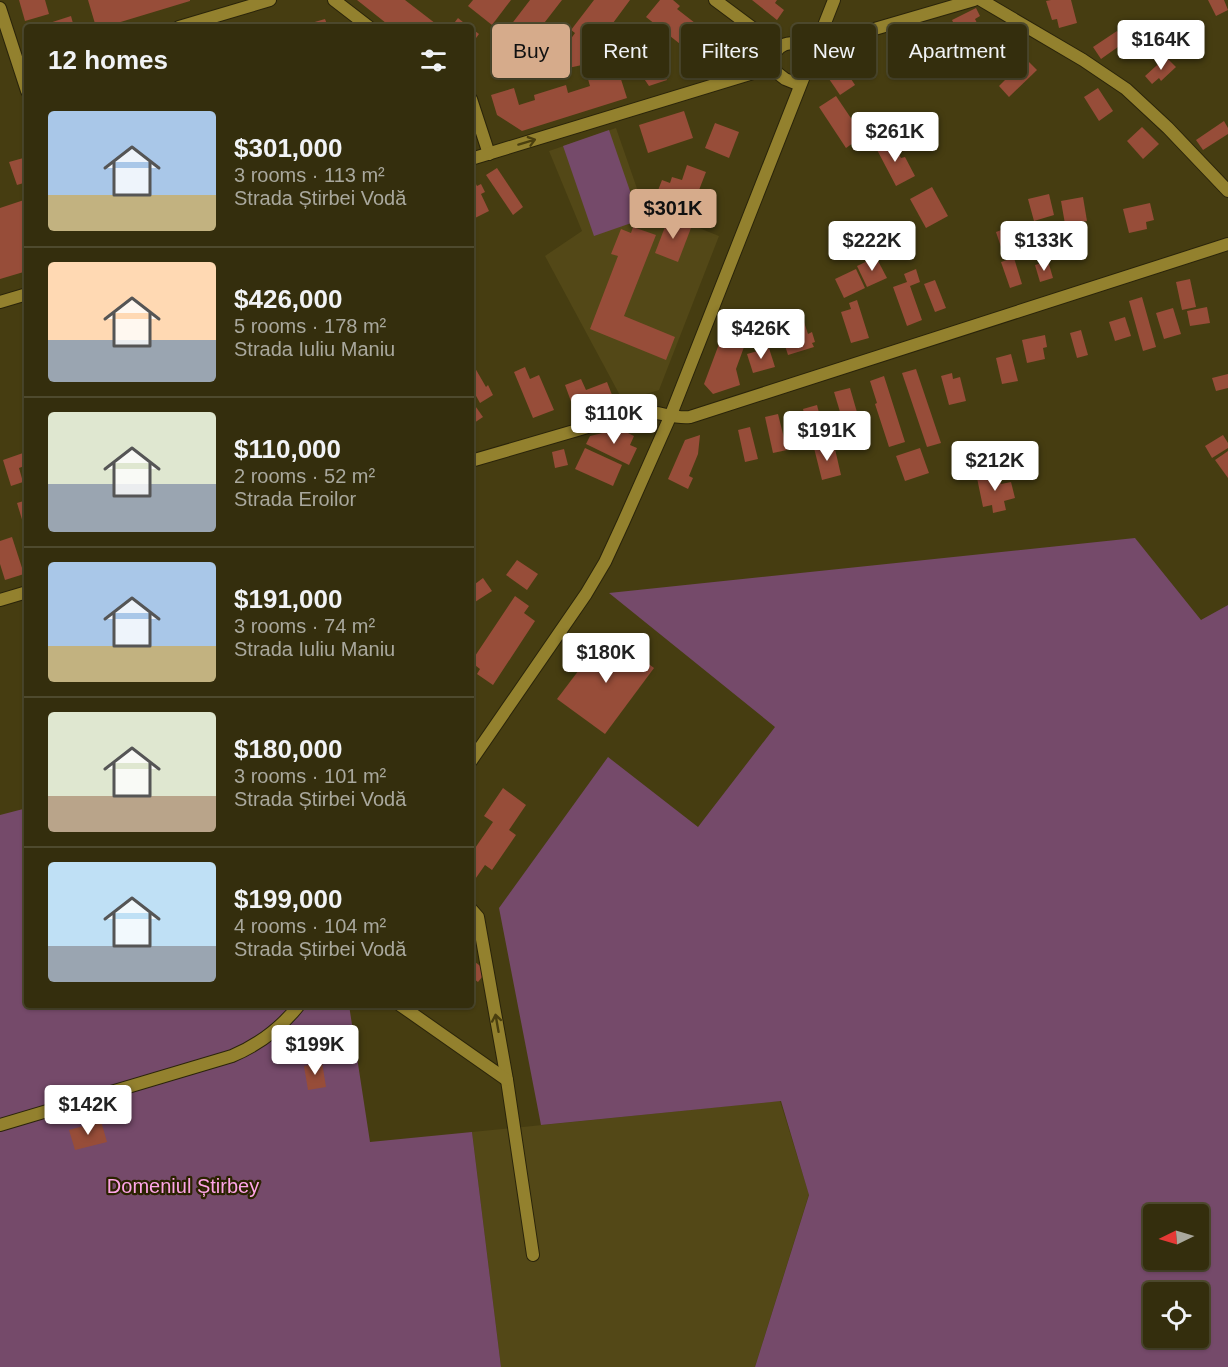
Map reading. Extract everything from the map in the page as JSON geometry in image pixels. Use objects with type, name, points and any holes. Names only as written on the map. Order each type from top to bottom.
[{"type":"street","points":[[334,0],[365,24]]},
{"type":"street","points":[[715,0],[747,24]]},
{"type":"street","points":[[824,24],[834,0]]},
{"type":"street","points":[[876,28],[974,0]]},
{"type":"street","points":[[981,0],[1083,60],[1126,89],[1168,128],[1228,191]]},
{"type":"street","points":[[189,24],[264,1]]},
{"type":"street","points":[[0,8],[24,82]]},
{"type":"street","points":[[780,76],[800,85]]},
{"type":"street","points":[[474,158],[737,78]]},
{"type":"street","points":[[474,757],[553,644],[605,562],[670,417],[803,78]]},
{"type":"street","points":[[474,108],[489,154]]},
{"type":"street","points":[[474,460],[639,412],[659,413],[670,417],[690,417],[1228,244]]},
{"type":"street","points":[[0,302],[24,295]]},
{"type":"street","points":[[0,600],[24,593]]},
{"type":"street","points":[[474,912],[478,917],[507,1080],[533,1255]]},
{"type":"street","points":[[0,1125],[232,1056],[262,1040],[290,1016],[296,1008]]},
{"type":"street","points":[[404,1008],[507,1080]]},
{"type":"shaded area","points":[[616,128],[641,200],[670,211],[669,216],[719,236],[659,390],[623,401],[545,256],[582,231],[549,151]]},
{"type":"shaded area","points":[[780,1101],[809,1194],[755,1367],[501,1367],[472,1132]]},
{"type":"green space","points":[[609,130],[640,220],[594,236],[563,146]]},
{"type":"green space","points":[[1135,538],[1201,620],[1228,605],[1228,1367],[755,1367],[809,1195],[781,1101],[541,1125],[499,908],[608,757],[698,827],[775,727],[609,593]]},
{"type":"green space","name":"Domeniul Știrbey","points":[[24,809],[24,1008],[349,1008],[370,1142],[472,1132],[501,1367],[0,1367],[0,815]]},
{"type":"building","points":[[19,0],[45,0],[49,14],[25,21]]},
{"type":"building","points":[[88,0],[190,0],[114,24],[95,24]]},
{"type":"building","points":[[357,0],[405,0],[436,24],[387,24]]},
{"type":"building","points":[[473,0],[511,0],[492,25],[468,6]]},
{"type":"building","points":[[530,0],[562,0],[543,24],[512,24]]},
{"type":"building","points":[[594,0],[630,0],[612,24],[582,24],[582,65],[570,68],[570,40],[575,33],[571,30]]},
{"type":"building","points":[[660,0],[673,0],[680,6],[677,9],[696,24],[681,24],[681,45],[669,35],[669,24],[655,24],[646,17]]},
{"type":"building","points":[[752,0],[777,0],[775,3],[784,10],[777,20]]},
{"type":"building","points":[[1071,0],[1077,23],[1059,28],[1057,19],[1052,20],[1046,1]]},
{"type":"building","points":[[1208,0],[1224,0],[1228,10],[1216,16]]},
{"type":"building","points":[[976,8],[980,16],[975,19],[978,24],[954,24],[952,20]]},
{"type":"building","points":[[71,16],[73,24],[46,24]]},
{"type":"building","points":[[458,18],[465,24],[453,24]]},
{"type":"building","points":[[325,19],[327,24],[308,24]]},
{"type":"building","points":[[474,30],[479,34],[474,41]]},
{"type":"building","points":[[1117,31],[1125,42],[1101,59],[1093,47]]},
{"type":"building","points":[[1166,57],[1176,67],[1161,81],[1159,78],[1152,84],[1145,76]]},
{"type":"building","points":[[1027,60],[1037,70],[1009,97],[999,86],[1007,78],[1027,78]]},
{"type":"building","points":[[621,78],[627,98],[522,131],[497,115],[491,95],[514,88],[519,105],[535,100],[534,95],[566,85],[568,93],[590,86],[588,79]]},
{"type":"building","points":[[644,78],[666,78],[667,80],[649,86]]},
{"type":"building","points":[[828,78],[850,78],[855,85],[840,95]]},
{"type":"building","points":[[1098,88],[1113,111],[1099,121],[1084,97]]},
{"type":"building","points":[[836,96],[863,136],[846,148],[819,107]]},
{"type":"building","points":[[684,111],[693,138],[648,153],[639,125]]},
{"type":"building","points":[[1224,121],[1228,134],[1203,150],[1196,140]]},
{"type":"building","points":[[715,123],[739,132],[729,158],[705,148]]},
{"type":"building","points":[[1142,127],[1159,144],[1143,159],[1127,141]]},
{"type":"building","points":[[890,138],[901,158],[905,157],[915,176],[896,186],[875,146]]},
{"type":"building","points":[[24,158],[24,183],[17,185],[9,162]]},
{"type":"building","points":[[687,165],[706,172],[687,221],[669,214],[673,206],[663,202],[665,197],[657,193],[662,180],[670,183],[672,177],[682,180]]},
{"type":"building","points":[[497,168],[523,207],[513,215],[486,175]]},
{"type":"building","points":[[474,180],[477,186],[481,184],[485,192],[481,194],[489,211],[474,218]]},
{"type":"building","points":[[932,187],[948,216],[926,228],[910,199]]},
{"type":"building","points":[[1049,194],[1054,215],[1034,221],[1028,199]]},
{"type":"building","points":[[1083,197],[1087,221],[1065,224],[1061,201]]},
{"type":"building","points":[[24,200],[24,272],[0,279],[0,208]]},
{"type":"building","points":[[1150,203],[1154,220],[1146,222],[1147,229],[1129,233],[1123,209]]},
{"type":"building","points":[[668,219],[691,228],[678,262],[655,253]]},
{"type":"building","points":[[1012,226],[1018,244],[1002,250],[996,232]]},
{"type":"building","points":[[633,227],[656,235],[624,316],[675,337],[666,360],[590,329],[618,256],[611,254],[621,229],[631,233]]},
{"type":"building","points":[[876,257],[887,278],[867,287],[857,266]]},
{"type":"building","points":[[1014,258],[1022,284],[1010,288],[1001,262]]},
{"type":"building","points":[[1048,261],[1053,278],[1040,282],[1035,265]]},
{"type":"building","points":[[856,269],[865,288],[844,298],[835,279]]},
{"type":"building","points":[[916,269],[920,282],[910,286],[922,320],[907,326],[893,287],[907,282],[904,274]]},
{"type":"building","points":[[1190,279],[1196,307],[1182,310],[1176,282]]},
{"type":"building","points":[[935,280],[946,308],[935,312],[924,284]]},
{"type":"building","points":[[1142,297],[1156,347],[1143,351],[1129,301]]},
{"type":"building","points":[[857,300],[869,338],[851,343],[841,312],[851,309],[849,303]]},
{"type":"building","points":[[1207,307],[1210,323],[1190,326],[1187,311]]},
{"type":"building","points":[[1173,308],[1181,334],[1164,339],[1156,313]]},
{"type":"building","points":[[1125,317],[1131,336],[1115,341],[1109,322]]},
{"type":"building","points":[[803,319],[808,334],[812,332],[814,347],[788,355],[779,327]]},
{"type":"building","points":[[1081,330],[1088,355],[1077,358],[1070,333]]},
{"type":"building","points":[[1045,335],[1047,347],[1043,348],[1045,359],[1027,363],[1022,340]]},
{"type":"building","points":[[724,340],[744,347],[736,369],[740,385],[713,394],[704,384],[719,344],[722,346]]},
{"type":"building","points":[[769,348],[775,367],[753,373],[747,354]]},
{"type":"building","points":[[1011,354],[1018,381],[1002,384],[996,358]]},
{"type":"building","points":[[474,366],[493,395],[480,403],[474,392]]},
{"type":"building","points":[[525,367],[530,379],[539,375],[554,410],[533,418],[514,372]]},
{"type":"building","points":[[916,369],[941,443],[927,447],[902,373]]},
{"type":"building","points":[[952,373],[953,379],[960,377],[966,401],[949,405],[941,376]]},
{"type":"building","points":[[1228,374],[1228,388],[1216,391],[1212,378]]},
{"type":"building","points":[[884,376],[905,442],[889,447],[870,381]]},
{"type":"building","points":[[581,379],[586,390],[607,382],[614,400],[576,415],[565,385]]},
{"type":"building","points":[[850,388],[865,440],[850,445],[834,392]]},
{"type":"building","points":[[474,404],[483,417],[474,423]]},
{"type":"building","points":[[817,405],[824,432],[809,435],[803,409]]},
{"type":"building","points":[[778,414],[787,450],[773,453],[765,417]]},
{"type":"building","points":[[750,427],[758,459],[745,462],[738,430]]},
{"type":"building","points":[[620,429],[634,436],[630,445],[637,448],[629,465],[586,444],[590,436]]},
{"type":"building","points":[[700,435],[698,454],[689,476],[693,478],[688,489],[668,479],[685,440]]},
{"type":"building","points":[[1223,435],[1228,448],[1212,458],[1205,446]]},
{"type":"building","points":[[829,444],[831,450],[835,449],[841,475],[822,480],[814,448]]},
{"type":"building","points":[[585,448],[622,465],[613,486],[575,469]]},
{"type":"building","points":[[920,448],[929,473],[905,481],[896,456]]},
{"type":"building","points":[[564,449],[568,465],[555,468],[552,452]]},
{"type":"building","points":[[1228,451],[1228,478],[1215,460]]},
{"type":"building","points":[[23,453],[24,466],[19,468],[23,482],[11,486],[3,460]]},
{"type":"building","points":[[999,474],[1001,484],[1011,482],[1015,498],[1004,501],[1006,510],[993,513],[992,505],[983,507],[977,478]]},
{"type":"building","points":[[24,501],[24,526],[17,503]]},
{"type":"building","points":[[12,537],[24,574],[5,580],[0,564],[0,541]]},
{"type":"building","points":[[517,560],[538,574],[527,590],[506,575]]},
{"type":"building","points":[[483,578],[492,591],[475,602],[474,585]]},
{"type":"building","points":[[515,596],[529,606],[524,613],[535,621],[493,685],[477,674],[480,669],[474,664],[474,658]]},
{"type":"building","points":[[607,633],[654,668],[605,734],[557,699]]},
{"type":"building","points":[[503,788],[526,805],[509,830],[516,835],[492,870],[485,865],[474,881],[474,850],[493,822],[484,816]]},
{"type":"building","points":[[474,961],[487,971],[478,982],[474,979]]},
{"type":"building","points":[[322,1062],[326,1087],[308,1090],[304,1066]]},
{"type":"building","points":[[101,1121],[107,1142],[75,1150],[69,1130]]}]
